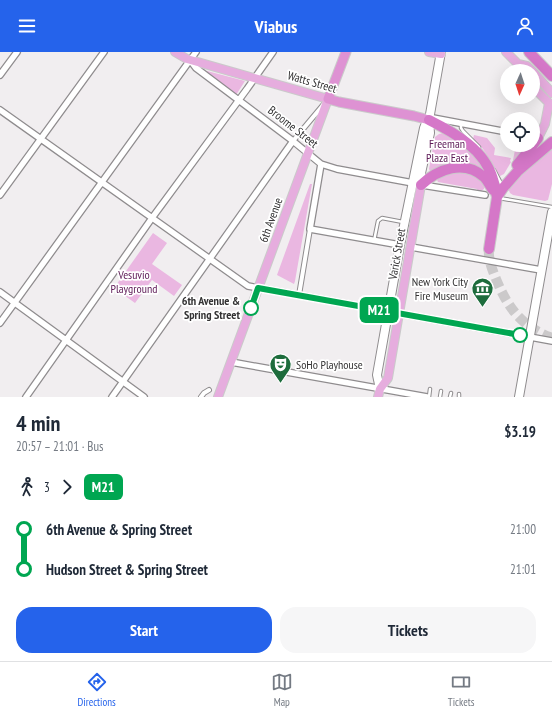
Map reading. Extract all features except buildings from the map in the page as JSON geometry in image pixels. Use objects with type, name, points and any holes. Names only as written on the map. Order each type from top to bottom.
[{"type":"highway","name":"6th Avenue","points":[[328,99],[346,52]]},
{"type":"highway","points":[[529,52],[552,76]]},
{"type":"highway","name":"Watts Street","points":[[328,99],[430,119]]},
{"type":"highway","points":[[430,119],[468,143],[479,155],[492,176],[497,197],[489,249]]},
{"type":"highway","points":[[503,188],[524,165],[552,142]]},
{"type":"highway","points":[[497,197],[514,168],[527,152]]},
{"type":"highway","points":[[417,184],[443,170],[455,167],[463,168],[475,171],[483,176],[497,197]]},
{"type":"main road","name":"Broome Street","points":[[175,52],[190,60]]},
{"type":"main road","points":[[429,52],[441,53]]},
{"type":"main road","points":[[506,52],[516,64]]},
{"type":"main road","name":"Varick Street","points":[[379,393],[388,378],[411,247],[424,128],[430,119],[441,53]]},
{"type":"main road","name":"Watts Street","points":[[190,60],[328,99]]},
{"type":"main road","points":[[540,80],[552,93]]},
{"type":"main road","points":[[540,94],[550,105],[545,124],[540,132]]},
{"type":"main road","name":"6th Avenue","points":[[218,397],[328,99]]},
{"type":"main road","name":"Varick Street","points":[[379,393],[377,375],[388,311],[405,222],[417,184]]},
{"type":"main road","points":[[519,397],[552,212]]},
{"type":"street","points":[[0,75],[17,52]]},
{"type":"street","points":[[0,195],[104,52]]},
{"type":"street","points":[[0,323],[196,52]]},
{"type":"street","points":[[26,397],[152,218],[273,52]]},
{"type":"street","name":"Broome Street","points":[[190,60],[196,68],[293,141],[320,164],[337,169],[485,195]]},
{"type":"street","points":[[112,397],[293,141],[328,99]]},
{"type":"street","points":[[0,110],[248,286],[552,341]]},
{"type":"street","name":"Watts Street","points":[[430,119],[500,131]]},
{"type":"street","points":[[299,295],[320,164]]},
{"type":"street","points":[[310,229],[400,246]]},
{"type":"street","points":[[411,247],[541,270]]},
{"type":"street","points":[[0,292],[144,397]]},
{"type":"street","points":[[231,362],[379,393],[428,397]]},
{"type":"street","points":[[201,397],[204,392],[209,390]]},
{"type":"lane","points":[[461,124],[463,131],[483,152]]},
{"type":"lane","points":[[494,168],[503,188]]},
{"type":"lane","points":[[497,197],[552,208]]},
{"type":"lane","points":[[374,241],[378,221],[382,218],[405,222]]},
{"type":"lane","points":[[428,397],[430,389]]},
{"type":"lane","points":[[440,397],[441,391]]},
{"type":"lane","points":[[450,397],[451,393]]},
{"type":"green space","points":[[206,72],[245,81],[236,95]]},
{"type":"green space","name":"Freeman Plaza East","points":[[443,133],[468,148],[487,172],[476,170],[430,171],[429,169],[435,137]]},
{"type":"green space","points":[[474,135],[487,138],[495,148],[494,155],[511,158],[511,162],[504,174],[500,176],[483,149],[473,139]]},
{"type":"green space","points":[[552,147],[552,184],[548,200],[545,201],[513,195],[510,193],[508,188],[513,179]]},
{"type":"green space","points":[[515,152],[521,152],[514,160]]},
{"type":"green space","points":[[455,171],[474,174],[485,185],[484,189],[478,191],[477,189],[438,182],[437,180],[439,177]]},
{"type":"green space","points":[[310,184],[312,184],[294,284],[277,275]]},
{"type":"green space","name":"Vesuvio Playground","points":[[153,233],[167,243],[152,264],[182,285],[174,296],[152,280],[135,303],[114,288]]},
{"type":"tunnel","points":[[489,249],[493,272],[505,299],[524,322],[532,328],[552,338]]},
{"type":"bus line","name":"M21","points":[[251,308],[258,288],[520,335]]},
{"type":"place","name":"6th Avenue & Spring Street","points":[[251,308]]},
{"type":"place","name":"New York City Fire Museum","points":[[483,308]]},
{"type":"place","name":"SoHo Playhouse","points":[[280,384]]}]
